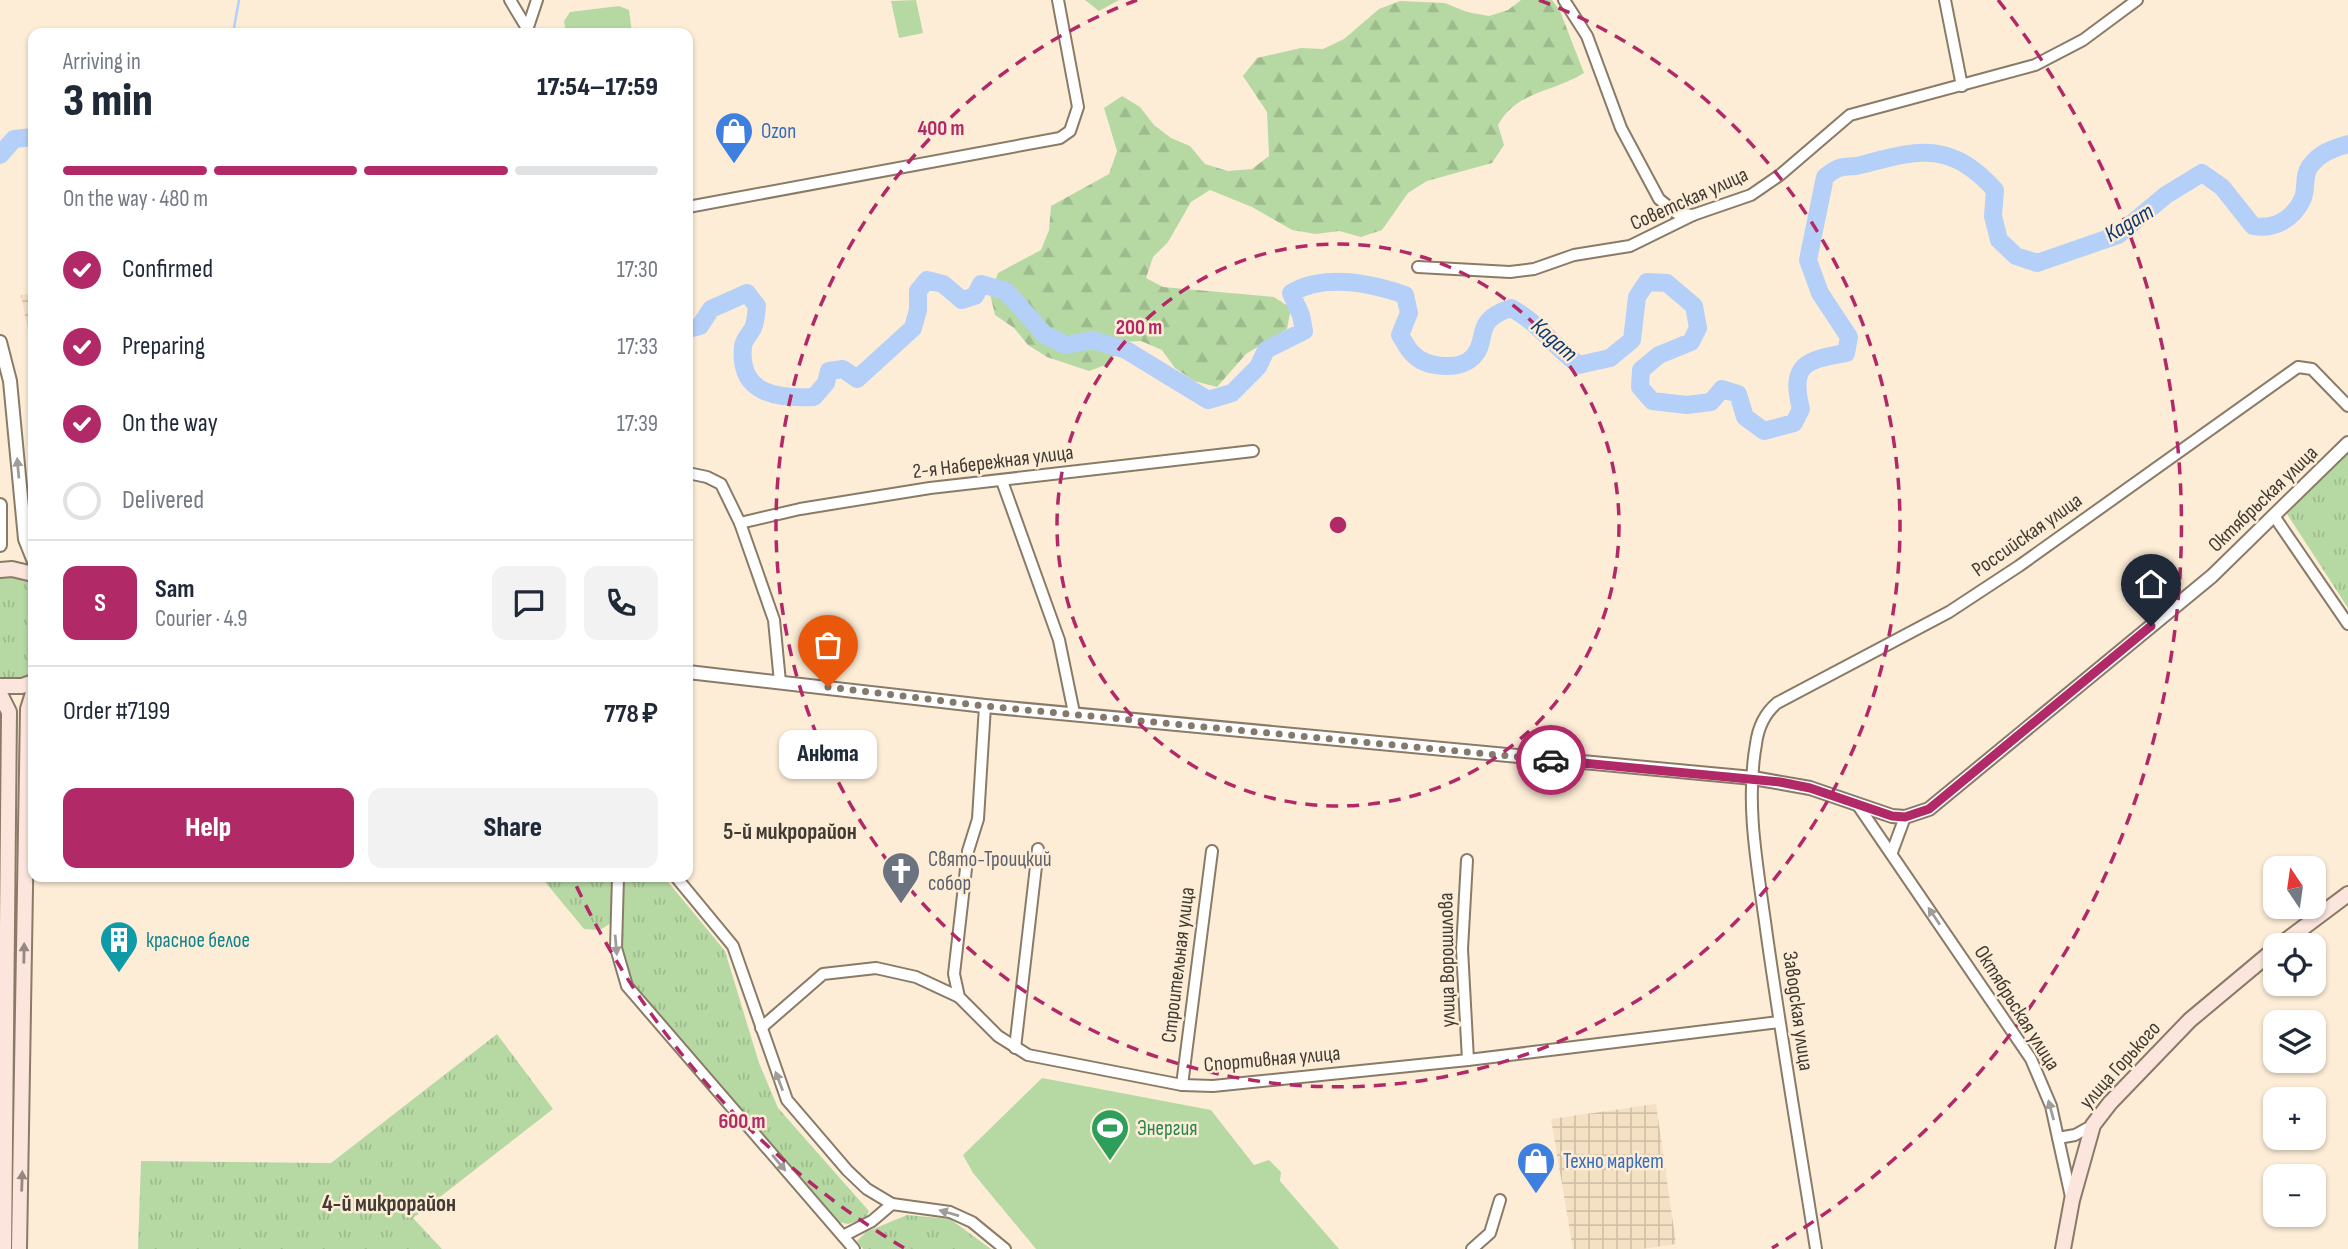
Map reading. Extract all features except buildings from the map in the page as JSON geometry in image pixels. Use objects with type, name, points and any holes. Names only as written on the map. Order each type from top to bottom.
[{"type":"main road","points":[[0,570],[12,569],[28,573]]},
{"type":"main road","points":[[0,686],[28,684]]},
{"type":"main road","points":[[0,694],[9,712],[4,859],[4,1249]]},
{"type":"main road","points":[[19,1249],[28,706]]},
{"type":"main road","points":[[4,859],[25,859]]},
{"type":"main road","points":[[2296,933],[2348,894]]},
{"type":"main road","name":"улица Горького","points":[[2063,1249],[2072,1200],[2093,1125],[2109,1103],[2190,1020],[2263,959]]},
{"type":"street","points":[[510,0],[525,28]]},
{"type":"street","points":[[528,28],[537,0]]},
{"type":"street","points":[[693,206],[1060,138],[1070,131],[1078,107],[1058,0]]},
{"type":"street","points":[[1564,0],[1587,36],[1621,128],[1659,199],[1676,213],[1693,215]]},
{"type":"street","points":[[1945,0],[1962,86]]},
{"type":"street","name":"Советская улица","points":[[1418,267],[1510,272],[1534,269],[1574,255],[1630,246],[1693,215],[1731,204],[1765,186],[1850,116],[1962,86],[2059,55],[2137,0]]},
{"type":"street","points":[[0,353],[10,381],[25,539],[28,546]]},
{"type":"street","name":"Российская улица","points":[[1753,778],[1759,729],[1777,703],[1950,611],[2019,566],[2290,371],[2298,367],[2312,369],[2348,405]]},
{"type":"street","name":"Октябрьская улица","points":[[1905,817],[1929,809],[2212,576],[2348,443]]},
{"type":"street","name":"2-я Набережная улица","points":[[740,523],[849,500],[1253,451]]},
{"type":"street","points":[[693,474],[721,484],[740,523],[774,620],[780,682]]},
{"type":"street","points":[[1002,481],[1059,640],[1074,713]]},
{"type":"street","points":[[0,505],[0,545]]},
{"type":"street","points":[[2274,516],[2348,624]]},
{"type":"street","points":[[693,673],[985,706],[1753,778],[1810,788],[1905,817],[1892,852]]},
{"type":"street","points":[[959,997],[954,974],[968,851],[978,819],[985,706]]},
{"type":"street","name":"Заводская улица","points":[[1753,778],[1754,841],[1779,1022],[1816,1249]]},
{"type":"street","name":"Октябрьская улица","points":[[1857,804],[2031,1059],[2051,1106],[2072,1200]]},
{"type":"street","points":[[1015,1048],[1038,849]]},
{"type":"street","name":"Строительная улица","points":[[1182,1085],[1212,851]]},
{"type":"street","name":"улица Ворошилова","points":[[1467,860],[1462,950],[1468,1060]]},
{"type":"street","points":[[618,882],[616,948],[627,986],[854,1249]]},
{"type":"street","points":[[680,882],[733,946],[787,1100],[847,1170],[867,1189],[892,1204],[950,1212],[972,1222],[1005,1249]]},
{"type":"street","points":[[761,1028],[823,974],[876,968],[916,977],[959,997]]},
{"type":"street","name":"Спортивная улица","points":[[959,997],[998,1037],[1015,1048],[1042,1059],[1182,1085],[1213,1086],[1468,1060],[1779,1022]]},
{"type":"street","points":[[2058,1138],[2075,1135],[2093,1125]]},
{"type":"street","points":[[1472,1249],[1490,1233],[1500,1200]]},
{"type":"street","points":[[843,1236],[872,1222],[892,1204]]},
{"type":"shaded area","points":[[28,294],[28,330],[21,295]]},
{"type":"shaded area","points":[[1656,1104],[1676,1244],[1642,1249],[1573,1249],[1551,1119]]},
{"type":"green space","points":[[916,0],[923,33],[899,38],[891,1]]},
{"type":"green space","points":[[1085,0],[1119,0],[1099,11]]},
{"type":"green space","points":[[1521,0],[1552,0],[1560,11],[1584,73],[1515,105],[1498,125],[1504,145],[1492,163],[1427,181],[1408,193],[1382,230],[1361,237],[1339,231],[1316,234],[1292,230],[1252,207],[1210,190],[1191,202],[1168,242],[1153,257],[1146,278],[1163,287],[1274,297],[1291,308],[1287,329],[1246,354],[1217,387],[1194,381],[1175,368],[1162,350],[1141,341],[1120,342],[1111,363],[1089,371],[1047,357],[1028,345],[1014,328],[995,315],[990,294],[998,273],[1041,250],[1049,230],[1051,206],[1109,174],[1117,151],[1104,108],[1122,96],[1140,107],[1154,125],[1171,138],[1190,146],[1205,164],[1228,171],[1252,169],[1269,156],[1267,112],[1243,76],[1257,58],[1301,48],[1323,49],[1344,39],[1379,9],[1400,1],[1445,3],[1467,12],[1489,16],[1508,10]]},
{"type":"green space","points":[[619,6],[629,10],[631,28],[565,28],[564,21],[570,12]]},
{"type":"green space","points":[[2348,452],[2348,608],[2287,514]]},
{"type":"green space","points":[[16,577],[28,581],[28,675],[15,679],[0,678],[0,578]]},
{"type":"green space","points":[[545,882],[613,882],[611,923],[600,930],[584,929]]},
{"type":"green space","points":[[620,882],[668,882],[725,951],[759,1063],[778,1108],[869,1211],[866,1218],[848,1224],[838,1222],[630,984],[619,943]]},
{"type":"green space","points":[[497,1034],[553,1109],[413,1218],[442,1249],[138,1249],[141,1161],[331,1163]]},
{"type":"green space","name":"Энергия","points":[[1042,1078],[1211,1110],[1254,1165],[1269,1160],[1281,1172],[1280,1181],[1339,1249],[1036,1249],[973,1173],[963,1155]]},
{"type":"green space","points":[[907,1215],[950,1219],[991,1249],[863,1249],[857,1241],[866,1232]]},
{"type":"waterway","points":[[234,28],[239,0]]},
{"type":"waterway","name":"Кадат","points":[[0,155],[14,139],[28,138]]},
{"type":"waterway","name":"Кадат","points":[[693,328],[700,326],[711,309],[747,293],[757,306],[754,326],[743,346],[743,362],[747,375],[754,384],[774,394],[814,397],[826,383],[829,371],[843,369],[857,379],[913,328],[918,310],[918,291],[927,280],[943,284],[962,300],[975,296],[981,284],[1006,291],[1045,335],[1066,345],[1093,340],[1126,350],[1208,400],[1232,393],[1258,367],[1266,350],[1304,331],[1301,315],[1291,293],[1304,287],[1347,282],[1405,295],[1409,313],[1400,335],[1412,353],[1433,365],[1451,366],[1473,357],[1486,324],[1499,313],[1511,308],[1530,320],[1579,365],[1610,358],[1632,340],[1637,297],[1647,282],[1667,283],[1694,306],[1698,328],[1691,342],[1659,355],[1641,370],[1640,387],[1652,401],[1687,405],[1711,402],[1722,389],[1738,394],[1745,417],[1764,431],[1794,423],[1801,409],[1797,382],[1804,366],[1821,358],[1846,353],[1849,337],[1820,293],[1808,260],[1825,177],[1836,169],[1919,153],[1935,153],[1964,164],[1995,190],[1993,216],[1999,240],[2016,256],[2037,263],[2118,235],[2166,195],[2202,173],[2222,187],[2253,226],[2276,224],[2289,217],[2299,205],[2304,194],[2307,173],[2314,161],[2327,152],[2348,144]]},
{"type":"way so far","points":[[828,687],[985,706],[1551,760]]},
{"type":"place","name":"Ozon","points":[[734,165]]},
{"type":"place","name":"Анюта","points":[[828,687]]},
{"type":"place","name":"Свято-Троицкий собор","points":[[901,905]]},
{"type":"place","name":"красное белое","points":[[119,974]]},
{"type":"place","name":"Энергия","points":[[1110,1162]]},
{"type":"place","name":"Техно маркет","points":[[1536,1195]]},
{"type":"district","name":"5-й микрорайон","points":[[790,832]]},
{"type":"district","name":"4-й микрорайон","points":[[389,1204]]},
{"type":"route","points":[[1551,760],[1780,782],[1810,788],[1892,816],[1917,815],[1929,809],[2151,626]]}]
